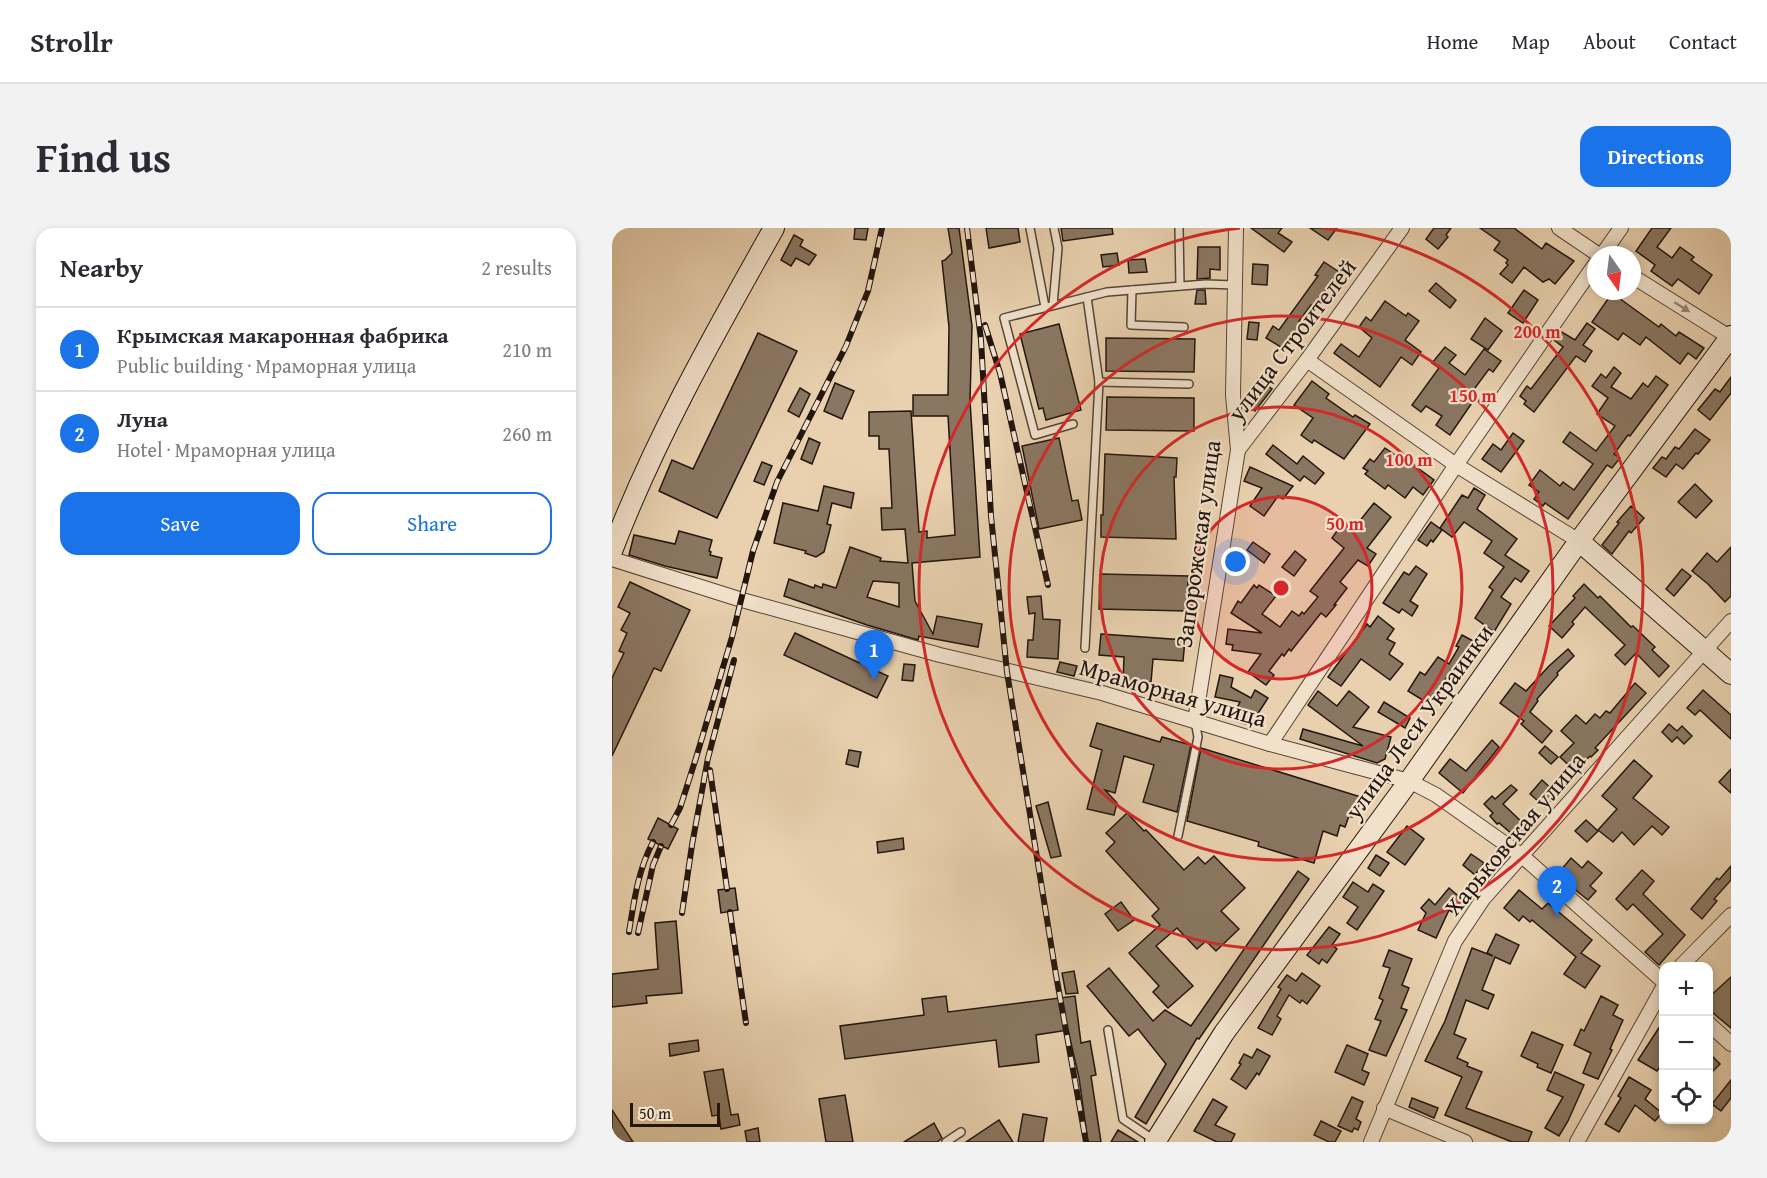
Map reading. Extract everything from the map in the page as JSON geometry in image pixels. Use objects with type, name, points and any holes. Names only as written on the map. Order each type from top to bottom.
[{"type":"main road","points":[[612,551],[626,514],[691,377],[774,228]]},
{"type":"main road","name":"улица Леси Украинки","points":[[1156,1142],[1224,1033],[1409,781],[1579,541],[1731,337]]},
{"type":"main road","points":[[1579,541],[1731,674]]},
{"type":"street","name":"Запорожская улица","points":[[1195,721],[1238,450],[1233,395],[1236,228]]},
{"type":"street","name":"улица Строителей","points":[[1238,450],[1308,360],[1402,228]]},
{"type":"street","points":[[1559,228],[1587,246]]},
{"type":"street","points":[[1608,246],[1621,228]]},
{"type":"street","points":[[1270,744],[1456,465],[1587,276]]},
{"type":"street","points":[[1641,282],[1731,337]]},
{"type":"street","points":[[1308,360],[1456,465],[1579,541]]},
{"type":"street","name":"Мраморная улица","points":[[612,559],[742,600],[940,656],[1102,693],[1270,744],[1409,781],[1436,795],[1521,855],[1659,979]]},
{"type":"street","name":"Харьковская улица","points":[[1371,1142],[1455,941],[1483,899],[1731,621]]},
{"type":"street","points":[[1685,962],[1731,915]]},
{"type":"street","points":[[1577,1142],[1659,993]]},
{"type":"street","points":[[1713,1028],[1731,1044]]},
{"type":"street","points":[[1384,1108],[1465,1142]]},
{"type":"lane","points":[[1030,228],[1049,306]]},
{"type":"lane","points":[[1049,306],[1058,248],[1054,228]]},
{"type":"lane","points":[[1179,228],[1180,286]]},
{"type":"lane","points":[[1073,424],[1035,435],[1004,318],[1107,292],[1180,286],[1235,285]]},
{"type":"lane","points":[[1132,290],[1131,325],[1184,327]]},
{"type":"lane","points":[[1085,648],[1099,382],[1087,297]]},
{"type":"lane","points":[[1099,382],[1189,384]]},
{"type":"lane","points":[[1178,836],[1198,737],[1195,721]]},
{"type":"lane","points":[[1108,1030],[1123,1119],[1156,1142]]},
{"type":"lane","points":[[946,1142],[961,1132]]},
{"type":"building","points":[[855,228],[868,228],[866,240],[854,239]]},
{"type":"building","points":[[948,228],[959,228],[972,326],[970,401],[980,557],[912,563],[915,601],[933,634],[937,616],[982,624],[978,647],[919,636],[918,640],[784,596],[789,579],[814,588],[815,585],[822,588],[823,584],[836,588],[850,547],[881,558],[880,561],[908,563],[905,529],[882,530],[881,508],[892,508],[889,449],[879,449],[879,436],[869,436],[869,412],[911,411],[919,532],[927,531],[927,538],[955,535],[948,416],[913,416],[913,395],[948,395],[949,327],[942,261],[952,253]],"holes":[[[873,581],[899,583],[899,607],[867,597]]]},
{"type":"building","points":[[986,228],[1018,228],[1020,242],[989,248]]},
{"type":"building","points":[[1061,228],[1112,228],[1113,234],[1063,241]]},
{"type":"building","points":[[1251,228],[1282,228],[1278,233],[1292,242],[1284,252]]},
{"type":"building","points":[[1310,228],[1337,228],[1328,240]]},
{"type":"building","points":[[1434,228],[1451,228],[1446,235],[1448,237],[1438,249],[1426,239]]},
{"type":"building","points":[[1480,228],[1514,228],[1542,249],[1546,243],[1574,261],[1555,284],[1549,279],[1543,282],[1524,267],[1512,283],[1500,274],[1508,265],[1506,263],[1508,260],[1494,250],[1500,242]]},
{"type":"building","points":[[1652,228],[1671,228],[1657,247],[1672,258],[1680,247],[1694,257],[1691,260],[1712,275],[1699,294],[1678,279],[1672,286],[1651,271],[1655,265],[1641,255],[1639,246]]},
{"type":"building","points":[[794,235],[803,240],[800,246],[816,255],[809,265],[796,258],[791,266],[781,260]]},
{"type":"building","points":[[1198,247],[1220,247],[1220,270],[1210,269],[1210,278],[1197,279]]},
{"type":"building","points":[[1117,253],[1119,265],[1103,267],[1101,255]]},
{"type":"building","points":[[1145,259],[1147,272],[1129,273],[1128,260]]},
{"type":"building","points":[[1324,262],[1339,272],[1313,307],[1311,305],[1299,321],[1303,324],[1297,333],[1295,331],[1284,349],[1266,338],[1273,326],[1279,330],[1318,276],[1315,275]]},
{"type":"building","points":[[1253,264],[1268,265],[1267,285],[1252,284]]},
{"type":"building","points":[[1436,283],[1456,300],[1450,308],[1429,291]]},
{"type":"building","points":[[1197,290],[1205,290],[1206,304],[1195,304]]},
{"type":"building","points":[[1524,290],[1538,300],[1523,323],[1508,313]]},
{"type":"building","points":[[1607,300],[1622,300],[1659,327],[1661,324],[1676,336],[1679,332],[1704,348],[1696,359],[1688,353],[1680,364],[1646,337],[1640,345],[1623,333],[1618,340],[1592,322]]},
{"type":"building","points":[[1385,301],[1406,316],[1408,313],[1419,321],[1405,340],[1421,352],[1412,365],[1401,357],[1380,387],[1334,353],[1341,344],[1359,357],[1372,338],[1359,327],[1366,317],[1371,321]]},
{"type":"building","points":[[1485,318],[1502,331],[1488,350],[1471,339]]},
{"type":"building","points":[[1249,322],[1259,323],[1257,340],[1247,339]]},
{"type":"building","points":[[1587,323],[1595,329],[1583,345],[1592,351],[1585,362],[1576,356],[1534,412],[1524,404],[1526,401],[1520,396],[1527,386],[1531,389],[1563,347],[1554,340],[1560,331],[1575,340]]},
{"type":"building","points":[[1059,324],[1081,410],[1046,420],[1043,408],[1039,409],[1020,334]]},
{"type":"building","points":[[758,333],[797,351],[717,518],[659,491],[672,460],[693,469]]},
{"type":"building","points":[[1106,338],[1195,339],[1194,372],[1106,371]]},
{"type":"building","points":[[1445,347],[1456,355],[1449,363],[1465,375],[1484,349],[1501,361],[1493,372],[1489,369],[1469,396],[1474,400],[1450,435],[1436,425],[1442,416],[1426,406],[1421,412],[1412,405],[1439,368],[1432,363]]},
{"type":"building","points":[[1614,367],[1621,373],[1611,387],[1631,399],[1643,383],[1648,387],[1656,376],[1668,385],[1614,454],[1620,458],[1612,468],[1607,465],[1568,519],[1545,503],[1543,506],[1534,499],[1539,492],[1529,485],[1540,470],[1560,486],[1563,482],[1574,490],[1593,464],[1563,442],[1570,432],[1596,451],[1615,426],[1597,414],[1608,398],[1592,386],[1601,374],[1606,378]]},
{"type":"building","points":[[1731,377],[1731,393],[1710,420],[1698,410],[1715,389],[1720,392]]},
{"type":"building","points":[[1258,378],[1272,389],[1255,411],[1247,405],[1258,391],[1252,387]]},
{"type":"building","points":[[1312,381],[1329,394],[1326,398],[1353,417],[1355,415],[1370,424],[1344,459],[1314,440],[1312,443],[1301,435],[1313,418],[1294,405]]},
{"type":"building","points":[[835,383],[854,391],[842,419],[824,411]]},
{"type":"building","points":[[800,388],[810,394],[799,417],[788,411]]},
{"type":"building","points":[[1107,397],[1194,398],[1194,431],[1106,430]]},
{"type":"building","points":[[1695,429],[1710,440],[1683,469],[1676,464],[1666,477],[1653,468],[1662,457],[1666,459],[1675,447],[1679,449]]},
{"type":"building","points":[[1513,433],[1524,441],[1501,472],[1482,459],[1493,444],[1501,450]]},
{"type":"building","points":[[809,438],[820,443],[812,464],[801,459]]},
{"type":"building","points":[[1059,438],[1072,501],[1078,500],[1082,520],[1039,529],[1022,446]]},
{"type":"building","points":[[1273,445],[1297,464],[1303,456],[1324,473],[1315,484],[1304,476],[1300,481],[1266,454]]},
{"type":"building","points":[[1385,448],[1434,480],[1423,495],[1413,487],[1405,498],[1388,485],[1385,489],[1365,474],[1368,471],[1363,468],[1370,459],[1374,462]]},
{"type":"building","points":[[1105,454],[1177,458],[1176,477],[1174,477],[1176,539],[1101,537]]},
{"type":"building","points":[[762,462],[772,466],[764,485],[754,481]]},
{"type":"building","points":[[1250,467],[1293,486],[1283,499],[1278,496],[1264,516],[1250,506],[1262,488],[1244,481]]},
{"type":"building","points":[[1695,484],[1712,501],[1696,518],[1678,502]]},
{"type":"building","points":[[824,486],[854,493],[851,508],[832,503],[827,524],[831,525],[824,552],[816,557],[805,553],[806,551],[774,543],[783,503],[818,511]]},
{"type":"building","points":[[1474,488],[1485,495],[1477,509],[1517,539],[1505,555],[1529,571],[1521,582],[1515,578],[1501,597],[1511,604],[1494,632],[1475,618],[1493,590],[1489,587],[1504,567],[1484,553],[1492,541],[1464,522],[1452,537],[1440,528],[1462,495],[1468,498]]},
{"type":"building","points":[[1374,503],[1391,517],[1367,548],[1376,554],[1368,566],[1358,560],[1340,582],[1347,588],[1334,605],[1336,605],[1326,617],[1321,613],[1291,651],[1289,649],[1284,656],[1282,654],[1269,671],[1274,675],[1266,685],[1248,672],[1261,654],[1232,650],[1233,645],[1226,644],[1228,629],[1262,633],[1231,613],[1238,601],[1241,603],[1254,585],[1257,588],[1259,585],[1276,596],[1262,614],[1280,627],[1292,611],[1299,616],[1302,612],[1304,614],[1318,597],[1310,591],[1344,548],[1332,538],[1344,521],[1354,528]]},
{"type":"building","points":[[1631,506],[1644,518],[1631,533],[1629,531],[1612,554],[1602,545]]},
{"type":"building","points":[[1431,522],[1442,530],[1427,546],[1418,540]]},
{"type":"building","points":[[679,531],[712,540],[710,555],[722,558],[717,578],[629,555],[634,535],[675,544]]},
{"type":"building","points":[[1253,542],[1270,554],[1264,563],[1247,550]]},
{"type":"building","points":[[1731,547],[1731,596],[1725,602],[1692,571],[1707,553],[1717,562]]},
{"type":"building","points":[[1295,551],[1306,560],[1294,576],[1282,567]]},
{"type":"building","points":[[1416,566],[1427,574],[1410,601],[1418,606],[1412,616],[1402,609],[1399,613],[1383,603],[1404,572],[1409,575]]},
{"type":"building","points":[[1682,569],[1691,576],[1674,596],[1666,589]]},
{"type":"building","points":[[1100,574],[1188,576],[1187,611],[1099,609]]},
{"type":"building","points":[[630,582],[690,610],[661,671],[654,668],[612,756],[612,678],[624,653],[619,651],[627,633],[621,630],[630,613],[618,607]]},
{"type":"building","points":[[1584,584],[1655,647],[1652,650],[1669,666],[1659,677],[1636,653],[1625,665],[1615,655],[1625,645],[1585,607],[1562,638],[1549,626],[1575,598],[1573,596]]},
{"type":"building","points":[[1041,596],[1043,619],[1060,620],[1058,659],[1027,657],[1028,640],[1033,640],[1035,613],[1029,614],[1027,597]]},
{"type":"building","points":[[1378,616],[1394,629],[1387,639],[1395,643],[1389,654],[1403,664],[1390,680],[1361,659],[1341,686],[1328,677],[1367,624],[1370,627]]},
{"type":"building","points":[[795,633],[888,676],[877,698],[784,655]]},
{"type":"building","points":[[1101,634],[1185,640],[1183,661],[1153,659],[1151,682],[1123,681],[1124,657],[1099,655]]},
{"type":"building","points":[[1462,635],[1477,643],[1452,681],[1447,677],[1429,704],[1408,691],[1420,672],[1425,675],[1438,657],[1449,664],[1459,647],[1456,646]]},
{"type":"building","points":[[1568,649],[1574,656],[1557,673],[1558,675],[1537,699],[1538,701],[1530,712],[1552,731],[1542,743],[1521,724],[1524,721],[1500,703],[1515,683],[1526,691]]},
{"type":"building","points":[[1060,662],[1077,666],[1074,676],[1057,672]]},
{"type":"building","points":[[904,664],[915,665],[913,681],[902,680]]},
{"type":"building","points":[[1220,675],[1233,678],[1231,687],[1251,698],[1255,690],[1268,698],[1257,715],[1252,713],[1246,724],[1231,719],[1240,702],[1215,697]]},
{"type":"building","points":[[1635,683],[1646,693],[1595,748],[1598,750],[1575,771],[1560,757],[1574,743],[1561,731],[1576,715],[1586,724],[1595,714],[1600,718],[1606,711],[1610,713]]},
{"type":"building","points":[[1703,690],[1731,715],[1731,739],[1700,710],[1695,715],[1687,708]]},
{"type":"building","points":[[1318,691],[1337,706],[1349,691],[1369,707],[1353,727],[1391,737],[1385,759],[1377,763],[1300,739],[1303,729],[1363,746],[1308,705]]},
{"type":"building","points":[[1384,702],[1410,718],[1405,728],[1378,712]]},
{"type":"building","points":[[1097,723],[1160,742],[1162,737],[1191,745],[1177,812],[1143,802],[1154,765],[1124,756],[1115,793],[1105,790],[1117,803],[1114,815],[1087,809],[1102,750],[1090,746]]},
{"type":"building","points":[[1669,724],[1677,731],[1682,726],[1692,736],[1684,744],[1677,737],[1672,742],[1662,732]]},
{"type":"building","points":[[1492,740],[1499,747],[1463,793],[1439,773],[1450,759],[1466,771]]},
{"type":"building","points":[[1545,746],[1558,757],[1551,764],[1539,753]]},
{"type":"building","points":[[1201,748],[1361,797],[1358,808],[1356,807],[1352,817],[1349,816],[1345,827],[1340,825],[1337,836],[1323,831],[1314,863],[1258,846],[1259,842],[1187,821]]},
{"type":"building","points":[[849,750],[861,752],[858,767],[846,764]]},
{"type":"building","points":[[1634,760],[1652,776],[1633,798],[1669,827],[1662,835],[1652,826],[1634,845],[1622,832],[1613,842],[1598,830],[1617,809],[1602,796]]},
{"type":"building","points":[[1731,769],[1731,793],[1719,782]]},
{"type":"building","points":[[1542,780],[1557,794],[1545,807],[1530,794]]},
{"type":"building","points":[[1511,785],[1517,790],[1503,804],[1528,828],[1518,839],[1499,823],[1497,824],[1490,816],[1493,813],[1484,804],[1492,796],[1495,799]]},
{"type":"building","points":[[1048,802],[1061,856],[1051,858],[1036,806]]},
{"type":"building","points":[[1127,813],[1184,870],[1198,857],[1205,864],[1214,856],[1245,888],[1221,911],[1239,929],[1216,951],[1206,941],[1197,949],[1177,928],[1156,946],[1193,986],[1168,1008],[1153,992],[1159,986],[1129,953],[1160,925],[1152,916],[1159,909],[1106,851],[1115,842],[1106,833]]},
{"type":"building","points":[[658,818],[678,829],[668,849],[648,839]]},
{"type":"building","points":[[1586,820],[1598,831],[1587,842],[1575,831]]},
{"type":"building","points":[[1407,826],[1424,839],[1405,865],[1387,852]]},
{"type":"building","points":[[903,838],[904,849],[878,853],[877,842]]},
{"type":"building","points":[[1471,854],[1484,863],[1475,875],[1463,865]]},
{"type":"building","points":[[1376,855],[1389,863],[1380,876],[1368,868]]},
{"type":"building","points":[[1571,858],[1582,868],[1588,861],[1602,873],[1590,886],[1596,891],[1588,900],[1557,875]]},
{"type":"building","points":[[1731,866],[1731,880],[1714,899],[1717,901],[1702,919],[1691,909],[1717,878],[1719,880]]},
{"type":"building","points":[[1642,870],[1654,881],[1643,894],[1685,935],[1662,962],[1659,962],[1659,965],[1645,952],[1663,934],[1633,904],[1627,910],[1616,899]]},
{"type":"building","points":[[1298,871],[1309,879],[1199,1039],[1197,1038],[1146,1124],[1135,1117],[1166,1064],[1138,1029],[1129,1036],[1087,986],[1109,968],[1153,1021],[1165,1010],[1191,1026]]},
{"type":"building","points":[[1353,882],[1368,892],[1373,884],[1384,891],[1357,930],[1347,923],[1358,907],[1343,897]]},
{"type":"building","points":[[735,888],[738,910],[721,913],[718,890]]},
{"type":"building","points":[[1449,888],[1462,899],[1452,912],[1449,910],[1436,938],[1418,930],[1426,913],[1421,908],[1429,899],[1435,905]]},
{"type":"building","points":[[1519,890],[1542,909],[1548,903],[1592,940],[1581,953],[1600,966],[1585,988],[1564,974],[1576,957],[1532,920],[1530,922],[1523,916],[1519,921],[1504,908]]},
{"type":"building","points":[[1121,902],[1134,920],[1118,931],[1105,914]]},
{"type":"building","points":[[676,921],[682,993],[646,996],[647,1003],[612,1007],[612,974],[658,969],[655,923]]},
{"type":"building","points":[[1329,927],[1340,934],[1332,945],[1337,949],[1327,963],[1322,959],[1319,964],[1307,955]]},
{"type":"building","points":[[1496,934],[1519,945],[1510,964],[1495,957],[1482,990],[1494,995],[1488,1009],[1466,1000],[1454,1034],[1466,1039],[1457,1058],[1468,1063],[1467,1066],[1482,1072],[1466,1108],[1532,1132],[1528,1142],[1512,1142],[1445,1115],[1462,1077],[1425,1061],[1445,1021],[1472,948],[1493,956],[1487,953]]},
{"type":"building","points":[[1389,950],[1412,959],[1402,985],[1409,988],[1401,1008],[1407,1010],[1386,1056],[1369,1050],[1381,1021],[1375,1019],[1383,1000],[1379,998],[1390,968],[1383,966]]},
{"type":"building","points":[[1074,971],[1078,993],[1066,994],[1062,973]]},
{"type":"building","points":[[1302,973],[1320,986],[1307,1004],[1302,1000],[1300,1003],[1289,995],[1277,1016],[1281,1019],[1272,1035],[1258,1028],[1281,989],[1278,987],[1287,975],[1296,981]]},
{"type":"building","points":[[1731,977],[1731,1028],[1713,1013],[1713,993]]},
{"type":"building","points":[[946,996],[948,1012],[1075,996],[1081,1043],[1090,1041],[1096,1075],[1091,1076],[1101,1142],[1088,1142],[1079,1078],[1068,1030],[1036,1035],[1039,1062],[999,1067],[996,1040],[845,1059],[840,1026],[924,1015],[922,999]]},
{"type":"building","points":[[1601,996],[1618,1005],[1613,1015],[1623,1020],[1598,1079],[1583,1073],[1591,1053],[1574,1045],[1581,1029],[1584,1031]]},
{"type":"building","points":[[1659,1028],[1659,1068],[1657,1071],[1638,1060]]},
{"type":"building","points":[[1532,1032],[1563,1045],[1551,1073],[1521,1056]]},
{"type":"building","points":[[698,1040],[699,1051],[670,1056],[669,1044]]},
{"type":"building","points":[[1347,1045],[1368,1054],[1362,1070],[1369,1073],[1364,1085],[1335,1072]]},
{"type":"building","points":[[1257,1049],[1270,1056],[1259,1075],[1257,1073],[1246,1089],[1231,1079],[1241,1064],[1239,1063],[1244,1054],[1252,1058]]},
{"type":"building","points":[[1713,1057],[1720,1064],[1713,1071]]},
{"type":"building","points":[[723,1069],[731,1115],[738,1114],[740,1125],[721,1129],[719,1115],[712,1116],[704,1072]]},
{"type":"building","points":[[1555,1072],[1584,1085],[1559,1136],[1545,1128],[1563,1097],[1547,1090]]},
{"type":"building","points":[[1629,1077],[1651,1090],[1645,1099],[1659,1111],[1659,1116],[1655,1121],[1635,1105],[1619,1132],[1605,1124],[1621,1098],[1618,1096]]},
{"type":"building","points":[[1731,1080],[1731,1098],[1721,1111],[1713,1103]]},
{"type":"building","points":[[845,1095],[853,1142],[826,1142],[819,1099]]},
{"type":"building","points":[[1352,1097],[1363,1102],[1356,1119],[1361,1122],[1358,1130],[1354,1128],[1352,1132],[1338,1126]]},
{"type":"building","points":[[1412,1098],[1438,1108],[1434,1118],[1409,1107]]},
{"type":"building","points":[[1213,1099],[1227,1107],[1215,1125],[1235,1134],[1231,1142],[1217,1142],[1194,1131]]},
{"type":"building","points":[[612,1110],[633,1142],[612,1142]]},
{"type":"building","points":[[1023,1114],[1047,1118],[1043,1142],[1018,1142]]},
{"type":"building","points":[[999,1120],[1013,1142],[966,1142]]},
{"type":"building","points":[[1321,1121],[1341,1131],[1335,1142],[1329,1142],[1314,1135]]},
{"type":"building","points":[[934,1123],[942,1138],[937,1142],[904,1142]]},
{"type":"building","points":[[758,1128],[760,1142],[747,1142],[745,1131]]},
{"type":"building","points":[[1118,1130],[1138,1142],[1111,1142]]},
{"type":"railway","points":[[671,825],[680,808],[696,758],[732,637],[753,551],[777,482],[846,346],[868,291],[882,228]]},
{"type":"railway","points":[[967,228],[981,340],[991,516],[1007,672],[1056,975],[1086,1142]]},
{"type":"railway","points":[[985,325],[1000,373],[1048,585]]},
{"type":"railway","points":[[682,913],[708,758],[734,660]]},
{"type":"railway","points":[[710,770],[727,889]]},
{"type":"railway","points":[[629,932],[640,875],[653,842]]},
{"type":"railway","points":[[638,933],[653,865],[661,846]]},
{"type":"railway","points":[[730,912],[746,1023]]},
{"type":"place","name":"Крымская макаронная фабрика","points":[[874,680]]},
{"type":"place","name":"Луна","points":[[1557,916]]}]
